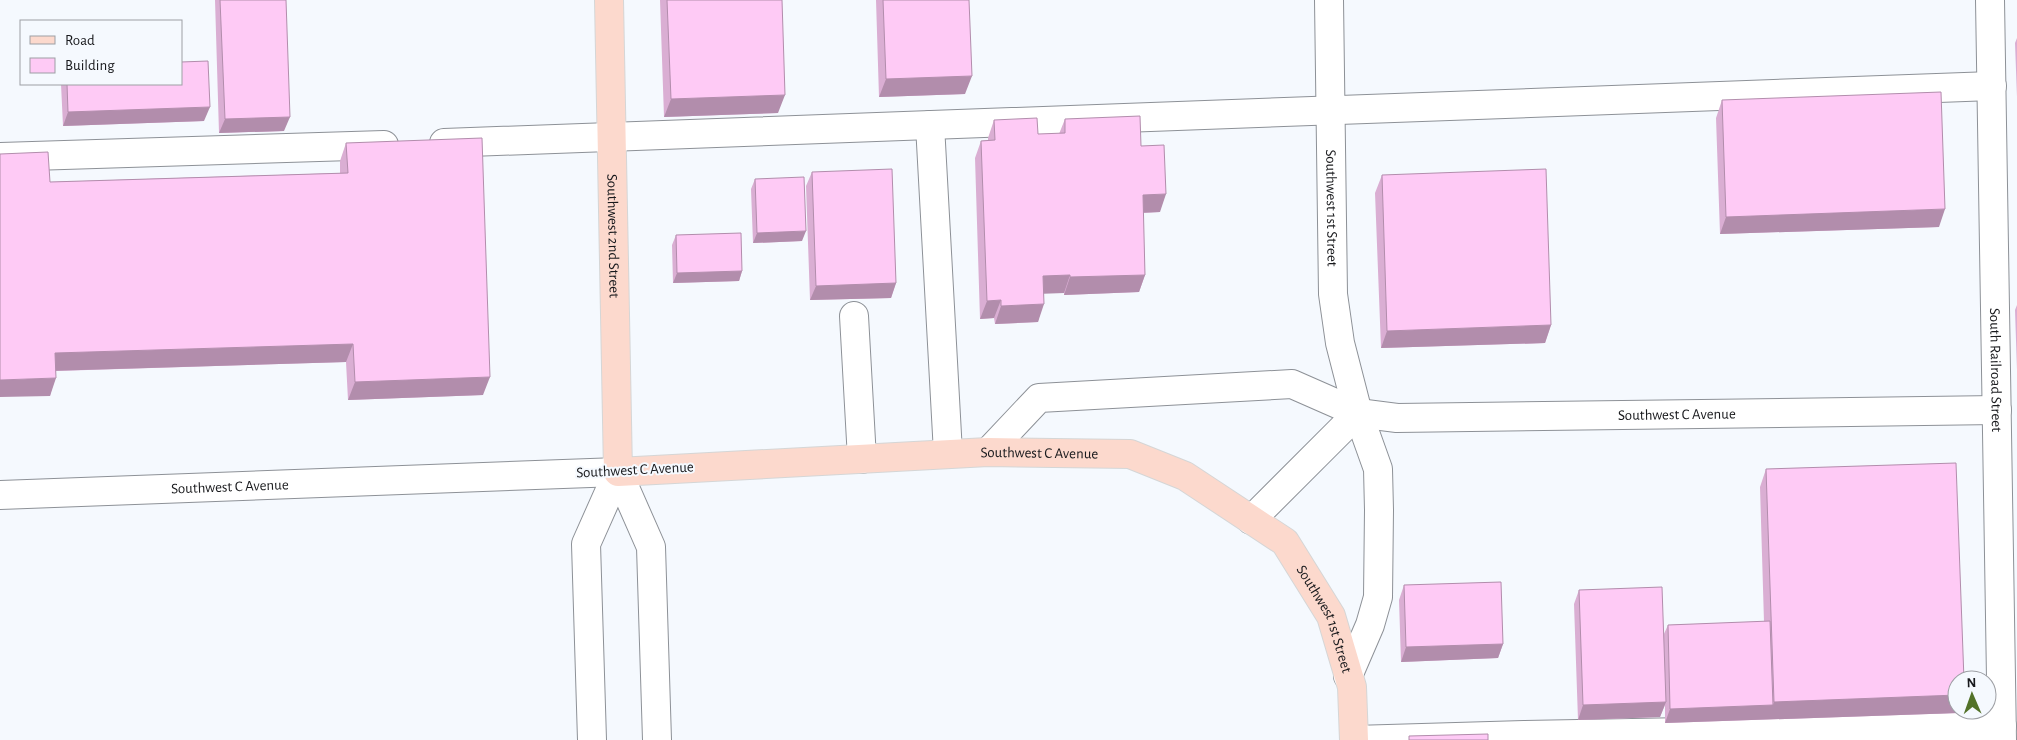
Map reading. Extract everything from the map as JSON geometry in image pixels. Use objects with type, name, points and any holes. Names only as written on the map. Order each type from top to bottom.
[{"type":"main road","name":"Southwest 2nd Street","points":[[609,0],[618,472]]},
{"type":"main road","name":"Southwest C Avenue","points":[[618,472],[948,453],[1130,454],[1185,476],[1251,520]]},
{"type":"main road","name":"Southwest 1st Street","points":[[1251,520],[1285,542],[1331,616],[1352,688],[1354,740]]},
{"type":"street","name":"Southwest 1st Street","points":[[1329,0],[1333,294],[1340,343],[1358,413],[1378,468],[1378,597],[1370,626],[1348,676]]},
{"type":"street","name":"South Railroad Street","points":[[1990,0],[2002,733]]},
{"type":"street","points":[[0,157],[611,137],[1992,86]]},
{"type":"street","points":[[930,125],[948,453]]},
{"type":"street","points":[[854,316],[862,459]]},
{"type":"street","name":"Southwest C Avenue","points":[[988,452],[1039,398],[1292,384],[1358,413],[1397,418],[1997,410]]},
{"type":"street","points":[[1251,520],[1358,413]]},
{"type":"street","points":[[592,740],[586,544],[618,472]]},
{"type":"street","points":[[618,472],[651,546],[657,740]]},
{"type":"street","name":"Southwest C Avenue","points":[[0,494],[618,472]]},
{"type":"street","points":[[1354,740],[2002,733]]},
{"type":"building","points":[[220,0],[286,0],[290,117],[225,119]]},
{"type":"building","points":[[667,0],[782,0],[785,95],[671,99]]},
{"type":"building","points":[[883,0],[969,0],[972,76],[886,79]]},
{"type":"building","points":[[208,61],[210,107],[68,112],[67,85],[182,85],[182,62]]},
{"type":"building","points":[[1941,92],[1945,209],[1726,217],[1722,100]]},
{"type":"building","points":[[1140,116],[1141,146],[1164,145],[1166,194],[1143,195],[1145,275],[1043,276],[1044,304],[1001,306],[1001,300],[987,301],[981,141],[995,140],[994,120],[1037,118],[1038,134],[1065,133],[1065,119]]},
{"type":"building","points":[[482,138],[490,377],[355,382],[353,344],[55,353],[56,378],[0,380],[0,154],[48,152],[50,182],[348,173],[346,143]]},
{"type":"building","points":[[892,169],[896,283],[816,286],[812,172]]},
{"type":"building","points":[[1546,169],[1551,325],[1387,331],[1382,175]]},
{"type":"building","points":[[804,177],[806,231],[757,233],[755,179]]},
{"type":"building","points":[[741,233],[742,271],[677,273],[676,235]]},
{"type":"building","points":[[1956,463],[1964,670],[1947,670],[1947,695],[1774,702],[1766,469]]},
{"type":"building","points":[[1501,582],[1503,644],[1406,647],[1404,585]]},
{"type":"building","points":[[1662,587],[1666,702],[1583,705],[1579,590]]},
{"type":"building","points":[[1770,621],[1773,705],[1670,709],[1668,625]]},
{"type":"building","points":[[1488,734],[1488,740],[1409,740],[1409,736]]}]
